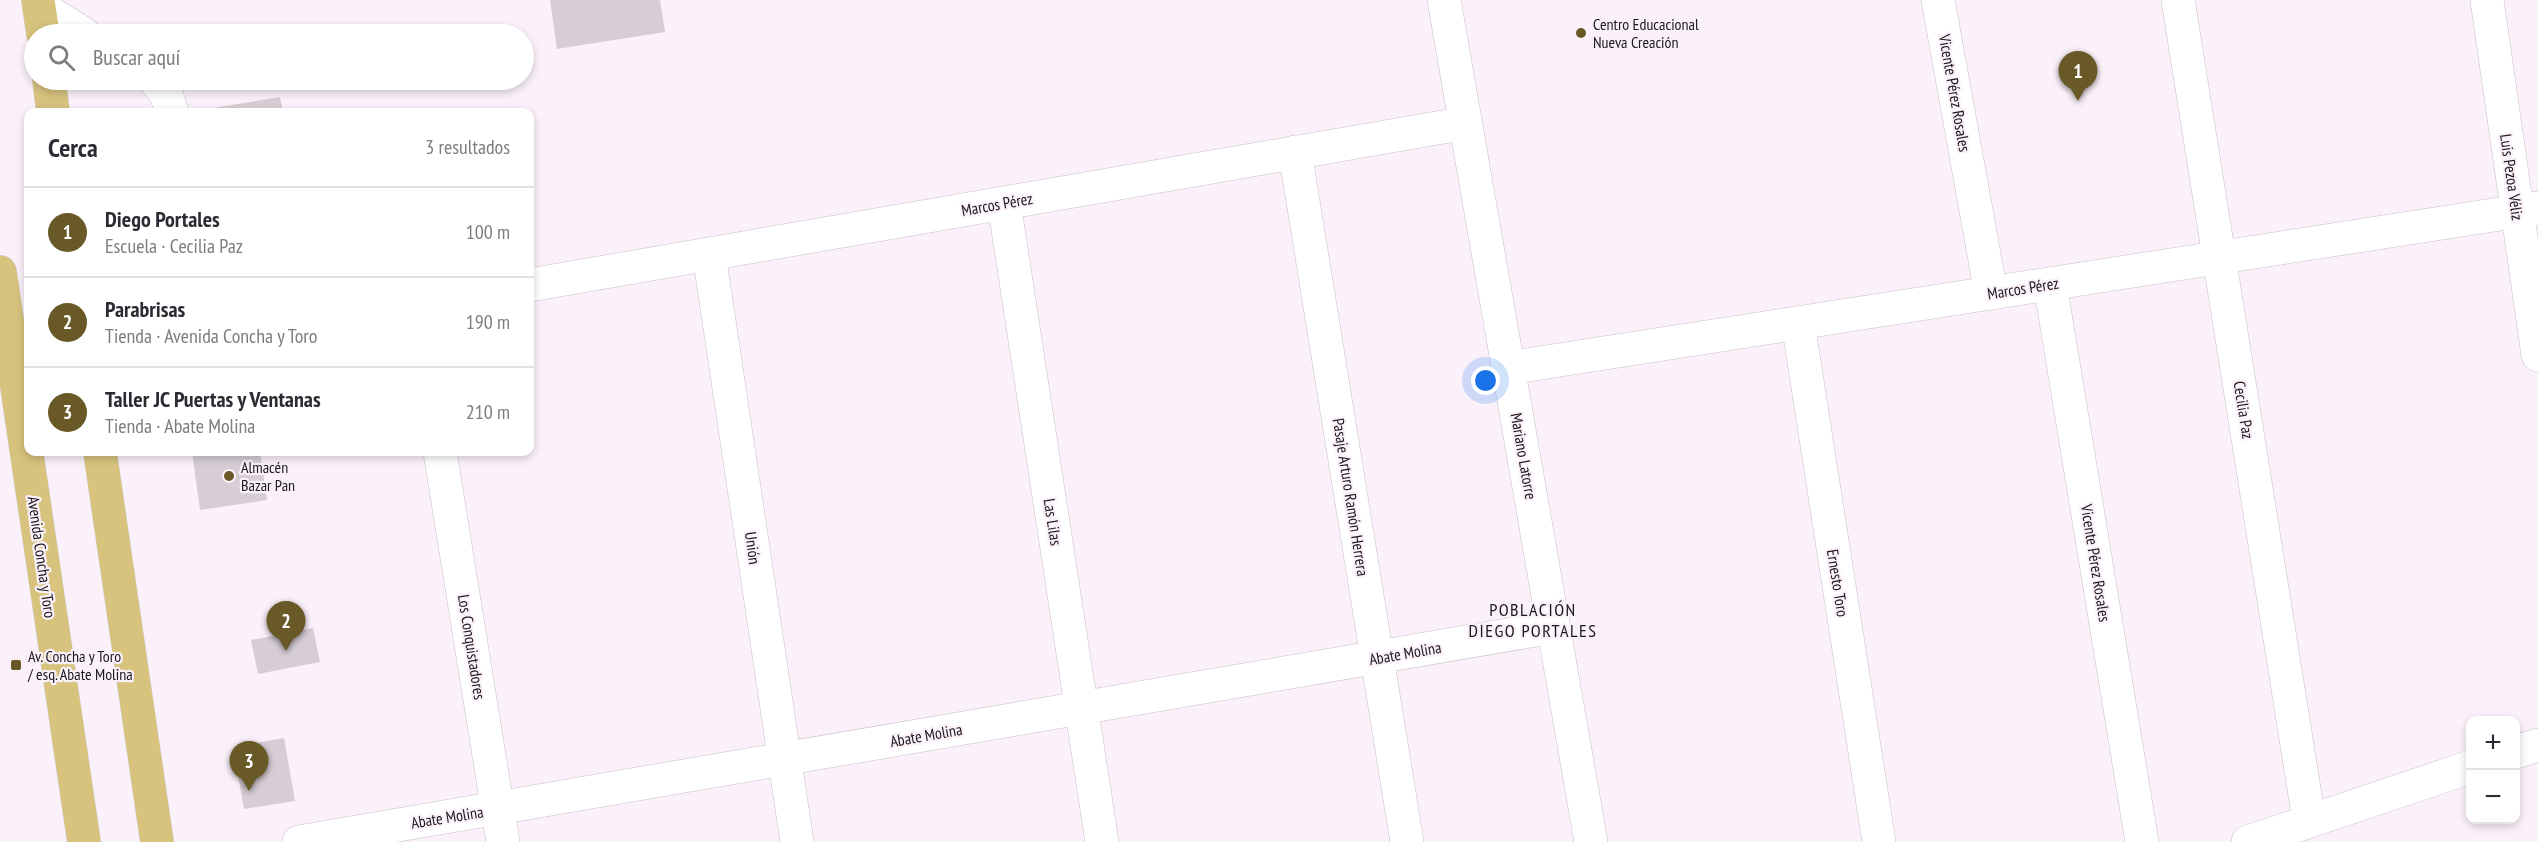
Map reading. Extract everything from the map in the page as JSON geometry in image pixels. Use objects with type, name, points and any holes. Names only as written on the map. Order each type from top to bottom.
[{"type":"main road","points":[[50,90],[52,108]]},
{"type":"main road","name":"Avenida Concha y Toro","points":[[0,272],[24,436]]},
{"type":"main road","name":"Avenida Concha y Toro","points":[[27,456],[84,842]]},
{"type":"main road","points":[[101,456],[157,842]]},
{"type":"street","name":"Mariano Latorre","points":[[1444,0],[1591,842]]},
{"type":"street","name":"Vicente Pérez Rosales","points":[[1938,0],[1991,293]]},
{"type":"street","name":"Cecilia Paz","points":[[2178,0],[2309,820]]},
{"type":"street","name":"Luis Pezoa Véliz","points":[[2487,0],[2527,210],[2538,355]]},
{"type":"street","points":[[40,14],[62,24]]},
{"type":"street","points":[[163,90],[171,108]]},
{"type":"street","name":"Marcos Pérez","points":[[534,284],[1466,123]]},
{"type":"street","name":"Pasaje Arturo Ramón Herrera","points":[[1295,153],[1407,842]]},
{"type":"street","name":"Las Lilas","points":[[1004,203],[1102,842]]},
{"type":"street","name":"Marcos Pérez","points":[[1508,368],[2527,210]]},
{"type":"street","name":"Unión","points":[[709,254],[797,842]]},
{"type":"street","name":"Vicente Pérez Rosales","points":[[2050,284],[2142,842]]},
{"type":"street","name":"Ernesto Toro","points":[[1798,323],[1879,842]]},
{"type":"street","name":"Los Conquistadores","points":[[441,456],[503,842]]},
{"type":"street","name":"Abate Molina","points":[[299,842],[1553,627]]},
{"type":"street","points":[[2520,751],[2538,745]]},
{"type":"street","points":[[2248,842],[2466,768]]},
{"type":"building","points":[[550,0],[660,0],[665,32],[557,49]]},
{"type":"building","points":[[280,97],[282,108],[212,108]]},
{"type":"building","name":"Almacén Bazar Pan","points":[[193,456],[261,456],[267,500],[200,510]]},
{"type":"building","points":[[313,628],[320,662],[258,674],[251,640]]},
{"type":"building","points":[[284,738],[295,801],[244,809],[233,747]]},
{"type":"place","name":"Centro Educacional Nueva Creación","points":[[1581,33]]},
{"type":"place","name":"Diego Portales","points":[[2078,101]]},
{"type":"place","name":"Almacén Bazar Pan","points":[[229,476]]},
{"type":"place","name":"Parabrisas","points":[[286,651]]},
{"type":"place","name":"Av. Concha y Toro / esq. Abate Molina","points":[[16,665]]},
{"type":"place","name":"Taller JC Puertas y Ventanas","points":[[249,791]]},
{"type":"district","name":"POBLACIÓN DIEGO PORTALES","points":[[1533,620]]}]
